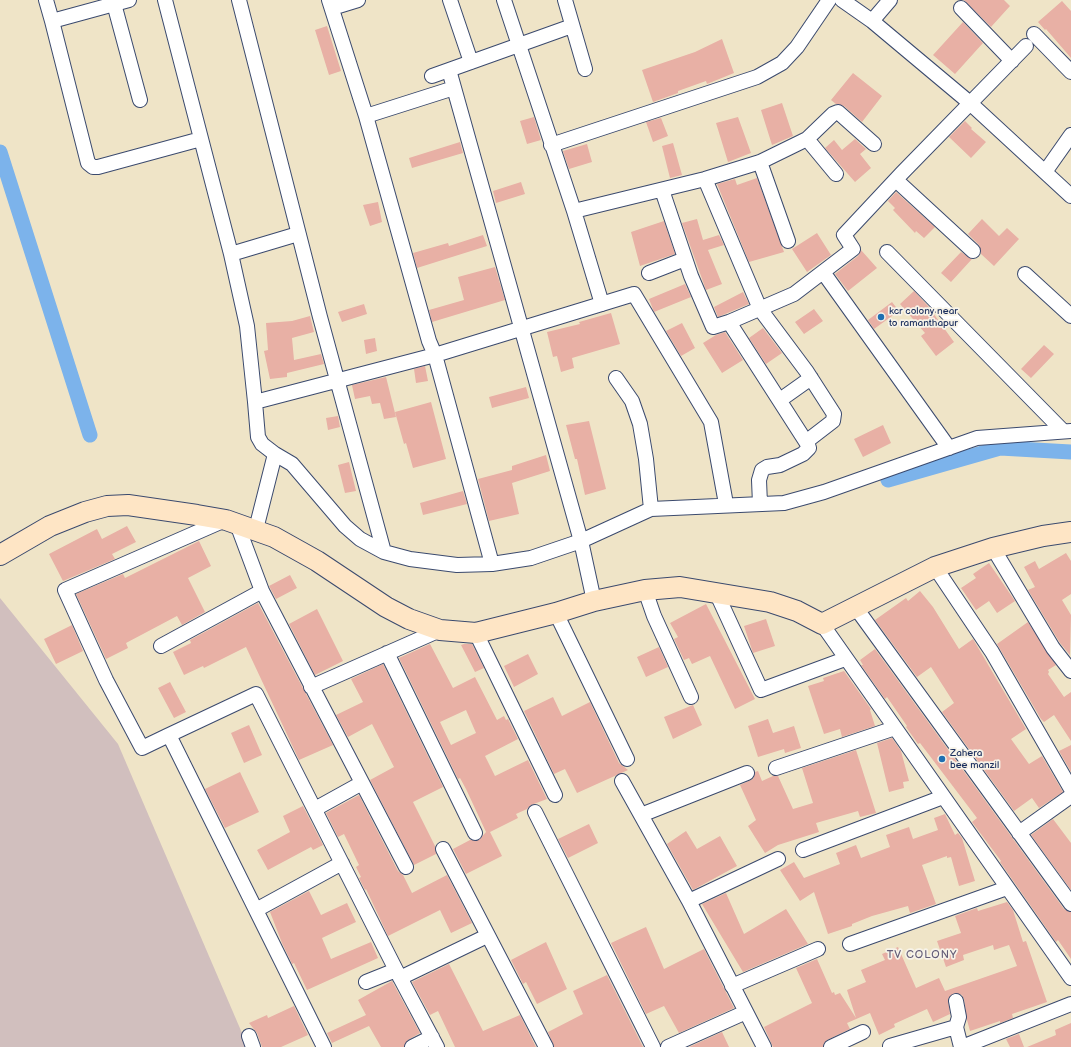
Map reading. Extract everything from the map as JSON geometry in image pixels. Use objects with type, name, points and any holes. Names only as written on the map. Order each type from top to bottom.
[{"type":"street","points":[[46,0],[88,163],[98,167],[201,139]]},
{"type":"street","points":[[52,21],[113,2],[129,0]]},
{"type":"street","points":[[165,0],[231,254],[247,326],[258,437],[273,459],[292,464],[298,469],[345,526],[360,539],[384,552],[410,559],[457,565],[492,564],[531,558],[582,547],[651,509],[726,504],[784,503],[824,492],[977,438],[1067,431]]},
{"type":"street","points":[[239,0],[298,234],[384,552]]},
{"type":"street","points":[[358,0],[331,4],[366,116],[429,341],[435,355],[492,564]]},
{"type":"street","points":[[450,0],[471,62]]},
{"type":"street","points":[[504,0],[574,211],[602,304]]},
{"type":"street","points":[[565,0],[585,69]]},
{"type":"street","points":[[551,145],[757,77],[782,63],[797,47],[829,0]]},
{"type":"street","points":[[842,0],[872,21],[970,103],[1071,196]]},
{"type":"street","points":[[872,21],[890,0]]},
{"type":"street","points":[[113,2],[140,100]]},
{"type":"street","points":[[961,8],[1012,61]]},
{"type":"street","points":[[432,76],[572,26]]},
{"type":"street","points":[[1034,34],[1071,72]]},
{"type":"street","points":[[662,190],[685,259],[712,327],[729,322],[794,294],[853,249],[844,235],[902,173],[1026,46]]},
{"type":"street","points":[[449,70],[582,547],[594,601]]},
{"type":"street","points":[[366,116],[454,88]]},
{"type":"street","points":[[574,211],[705,179],[760,162],[807,139],[833,114],[838,112],[874,144]]},
{"type":"street","points":[[1045,172],[1071,135]]},
{"type":"street","points":[[807,139],[836,174]]},
{"type":"street","points":[[760,162],[788,241]]},
{"type":"street","points":[[705,179],[760,309],[811,378],[834,414],[833,421],[807,441]]},
{"type":"street","points":[[896,181],[973,251]]},
{"type":"street","points":[[231,254],[298,234]]},
{"type":"street","points":[[887,252],[1067,431]]},
{"type":"street","points":[[649,273],[685,259]]},
{"type":"street","points":[[823,272],[949,448]]},
{"type":"street","points":[[1025,274],[1071,316]]},
{"type":"street","points":[[255,402],[338,382],[435,355],[634,294],[711,422],[726,504]]},
{"type":"street","points":[[729,322],[807,441],[809,448],[802,454],[780,465],[766,467],[762,470],[759,480],[760,504]]},
{"type":"street","points":[[616,378],[632,401],[640,424],[646,459],[651,509]]},
{"type":"street","points":[[780,400],[811,378]]},
{"type":"street","points":[[256,529],[273,459]]},
{"type":"street","points":[[0,555],[50,526],[106,506],[128,505],[231,522],[256,529],[274,537],[317,561],[386,607],[409,619],[440,630],[476,633],[556,613],[594,601],[645,590],[680,587],[770,602],[797,611],[822,624],[1006,888],[1071,978]]},
{"type":"street","points":[[231,522],[262,591],[406,867]]},
{"type":"street","points":[[231,522],[65,590],[106,680],[142,748],[256,694],[398,974],[435,1042],[412,1047]]},
{"type":"street","points":[[822,624],[935,567],[993,548],[1043,536],[1071,532]]},
{"type":"street","points":[[993,548],[1053,648],[1071,672]]},
{"type":"street","points":[[935,567],[992,652],[1071,789]]},
{"type":"street","points":[[645,590],[654,616],[691,697]]},
{"type":"street","points":[[161,646],[262,591]]},
{"type":"street","points":[[716,592],[761,690],[846,659]]},
{"type":"street","points":[[856,608],[1071,904]]},
{"type":"street","points":[[556,613],[626,759]]},
{"type":"street","points":[[311,687],[440,630]]},
{"type":"street","points":[[476,633],[555,795]]},
{"type":"street","points":[[387,653],[475,833]]},
{"type":"street","points":[[776,768],[895,728]]},
{"type":"street","points":[[169,735],[324,1047]]},
{"type":"street","points":[[641,815],[747,773]]},
{"type":"street","points":[[622,781],[689,901],[764,1047]]},
{"type":"street","points":[[315,809],[362,783]]},
{"type":"street","points":[[1018,833],[1071,796]]},
{"type":"street","points":[[803,850],[943,797]]},
{"type":"street","points":[[535,812],[653,1047]]},
{"type":"street","points":[[443,849],[486,936],[546,1047]]},
{"type":"street","points":[[689,901],[778,859]]},
{"type":"street","points":[[256,910],[342,863]]},
{"type":"street","points":[[850,944],[1006,888]]},
{"type":"street","points":[[366,982],[398,974],[486,936]]},
{"type":"street","points":[[732,986],[818,949]]},
{"type":"street","points":[[956,1001],[959,1017],[956,1027],[962,1047],[1071,1004]]},
{"type":"street","points":[[668,1047],[746,1012]]},
{"type":"street","points":[[890,1046],[956,1027]]},
{"type":"street","points":[[832,1047],[863,1032]]},
{"type":"shaded area","points":[[0,598],[118,744],[248,1047],[0,1047]]},
{"type":"building","points":[[964,0],[1004,0],[1010,6],[991,27]]},
{"type":"building","points":[[1062,1],[1071,11],[1071,58],[1038,22]]},
{"type":"building","points":[[963,22],[983,43],[955,74],[933,55]]},
{"type":"building","points":[[327,26],[341,71],[329,75],[315,30]]},
{"type":"building","points":[[722,39],[734,73],[707,84],[706,81],[678,91],[678,93],[653,102],[642,70],[695,52]]},
{"type":"building","points":[[853,73],[882,96],[862,122],[844,106],[836,104],[831,100]]},
{"type":"building","points":[[782,103],[793,136],[772,145],[761,110]]},
{"type":"building","points":[[534,117],[541,140],[527,144],[520,121]]},
{"type":"building","points":[[738,117],[751,153],[728,162],[716,123]]},
{"type":"building","points":[[661,118],[668,136],[653,142],[646,122]]},
{"type":"building","points":[[965,121],[972,128],[971,129],[986,142],[971,158],[949,137]]},
{"type":"building","points":[[855,139],[866,149],[860,154],[871,168],[855,182],[825,148],[834,140],[842,150]]},
{"type":"building","points":[[460,142],[463,153],[412,168],[409,158]]},
{"type":"building","points":[[673,143],[682,175],[670,178],[662,146]]},
{"type":"building","points":[[587,144],[592,162],[569,169],[563,151]]},
{"type":"building","points":[[757,178],[784,252],[749,262],[717,184],[735,179],[737,185]]},
{"type":"building","points":[[521,182],[525,194],[496,203],[493,191]]},
{"type":"building","points":[[896,192],[935,227],[924,238],[916,231],[915,233],[893,210],[895,208],[888,201]]},
{"type":"building","points":[[378,202],[382,222],[370,226],[363,205]]},
{"type":"building","points":[[697,219],[703,240],[719,235],[724,245],[708,250],[722,284],[706,290],[682,223]]},
{"type":"building","points":[[982,219],[999,236],[1007,228],[1019,239],[994,266],[981,254],[979,245],[968,234]]},
{"type":"building","points":[[664,221],[675,254],[640,266],[631,232]]},
{"type":"building","points":[[817,233],[831,255],[807,272],[792,249]]},
{"type":"building","points":[[483,235],[487,246],[417,268],[413,253],[448,243],[449,246]]},
{"type":"building","points":[[861,250],[877,268],[848,291],[835,274],[858,256]]},
{"type":"building","points":[[961,252],[972,259],[951,282],[941,273]]},
{"type":"building","points":[[495,267],[505,300],[432,322],[429,310],[464,300],[458,277]]},
{"type":"building","points":[[685,284],[691,297],[654,312],[649,299]]},
{"type":"building","points":[[914,291],[928,306],[954,342],[936,356],[921,336],[925,333],[900,304]]},
{"type":"building","points":[[743,292],[749,304],[718,317],[714,307]]},
{"type":"building","name":"kcr colony near to ramanthapur","points":[[892,302],[899,311],[874,329],[868,320]]},
{"type":"building","points":[[364,304],[367,314],[342,322],[338,312]]},
{"type":"building","points":[[814,309],[823,321],[804,334],[795,322]]},
{"type":"building","points":[[611,313],[620,344],[572,358],[574,368],[561,372],[557,356],[553,357],[547,332],[580,324],[579,322]]},
{"type":"building","points":[[310,316],[314,332],[292,338],[294,360],[321,354],[324,364],[287,373],[287,377],[270,379],[264,351],[268,350],[266,323],[292,321]]},
{"type":"building","points":[[682,323],[695,348],[681,356],[666,331]]},
{"type":"building","points":[[763,328],[782,353],[766,364],[749,338]]},
{"type":"building","points":[[725,332],[743,360],[722,373],[703,343],[716,335]]},
{"type":"building","points":[[375,338],[377,351],[366,354],[364,340]]},
{"type":"building","points":[[1044,345],[1054,354],[1031,378],[1021,369]]},
{"type":"building","points":[[425,366],[428,381],[416,383],[414,369]]},
{"type":"building","points":[[386,377],[396,417],[384,419],[380,403],[372,404],[370,396],[355,399],[352,385]]},
{"type":"building","points":[[526,387],[529,398],[492,408],[489,397]]},
{"type":"building","points":[[431,402],[446,459],[413,468],[406,443],[404,444],[395,412]]},
{"type":"building","points":[[338,416],[340,427],[328,430],[326,418]]},
{"type":"building","points":[[589,421],[606,489],[585,495],[577,459],[575,459],[566,425]]},
{"type":"building","points":[[883,425],[891,443],[863,457],[854,439]]},
{"type":"building","points":[[546,455],[550,471],[512,483],[519,514],[489,521],[478,479],[512,470],[512,466]]},
{"type":"building","points":[[349,462],[356,491],[345,493],[338,465]]},
{"type":"building","points":[[463,491],[467,504],[423,515],[420,503]]},
{"type":"building","points":[[127,526],[136,542],[112,554],[115,559],[63,581],[49,554],[97,529],[102,539]]},
{"type":"building","points":[[199,541],[211,566],[188,578],[205,612],[182,625],[177,616],[126,643],[128,648],[106,659],[76,594],[123,574],[125,578]]},
{"type":"building","points":[[1066,553],[1071,561],[1071,594],[1062,600],[1071,615],[1070,655],[1060,643],[1028,590],[1035,587],[1024,567],[1035,561],[1039,569]]},
{"type":"building","points":[[989,563],[1015,601],[997,613],[989,601],[976,610],[961,588],[976,578],[973,574]]},
{"type":"building","points":[[290,575],[297,588],[276,599],[269,586]]},
{"type":"building","points":[[920,591],[933,607],[959,649],[973,639],[1026,729],[1011,739],[1029,764],[1042,756],[1063,792],[1039,808],[1032,798],[1014,811],[942,712],[954,703],[931,667],[917,677],[875,620],[906,598],[908,601]]},
{"type":"building","points":[[258,603],[333,745],[299,760],[246,647],[204,668],[203,666],[184,675],[173,652],[191,643],[190,640]]},
{"type":"building","points":[[706,604],[755,699],[735,709],[710,656],[692,664],[689,658],[684,660],[674,639],[678,637],[670,623]]},
{"type":"building","points":[[317,609],[343,661],[315,675],[289,624]]},
{"type":"building","points":[[766,619],[775,646],[753,653],[744,626]]},
{"type":"building","points":[[1028,622],[1056,665],[1048,670],[1048,674],[1064,697],[1071,692],[1071,741],[1054,715],[1044,722],[1041,719],[997,644]]},
{"type":"building","points":[[72,625],[83,651],[56,664],[44,639]]},
{"type":"building","points":[[430,644],[453,688],[475,677],[497,720],[504,716],[506,720],[508,719],[518,739],[485,756],[495,776],[528,760],[547,799],[531,805],[527,809],[516,814],[518,818],[490,832],[502,856],[466,874],[453,849],[470,840],[479,840],[486,832],[466,789],[460,778],[458,779],[399,658]],"holes":[[[466,710],[476,733],[451,745],[440,722]]]},
{"type":"building","points":[[472,644],[484,668],[475,672],[461,645]]},
{"type":"building","points":[[659,647],[668,667],[646,677],[637,657]]},
{"type":"building","points":[[875,649],[1064,909],[1071,912],[1071,959],[1058,940],[1056,942],[1000,862],[1001,861],[972,822],[977,818],[920,743],[918,744],[887,697],[885,699],[861,665],[863,665],[860,660]]},
{"type":"building","points":[[528,654],[538,674],[514,687],[504,666]]},
{"type":"building","points":[[383,664],[443,787],[413,802],[435,846],[436,854],[414,865],[370,780],[394,767],[372,724],[348,737],[336,715],[363,702],[351,679]]},
{"type":"building","points":[[844,671],[871,709],[870,710],[875,726],[842,737],[840,729],[824,734],[808,686],[824,681],[823,678]]},
{"type":"building","points":[[170,682],[186,712],[174,718],[158,688]]},
{"type":"building","points":[[553,697],[562,716],[590,702],[619,763],[628,770],[577,793],[565,769],[554,774],[524,711]]},
{"type":"building","points":[[693,705],[702,725],[673,739],[664,717]]},
{"type":"building","points":[[768,719],[773,733],[794,726],[801,748],[785,753],[784,749],[758,757],[748,726]]},
{"type":"building","points":[[249,725],[262,755],[244,763],[231,733]]},
{"type":"building","points":[[892,738],[901,751],[909,781],[903,782],[904,788],[889,792],[877,743]]},
{"type":"building","points":[[1071,745],[1071,772],[1059,751]]},
{"type":"building","points":[[856,750],[876,813],[860,817],[858,811],[816,823],[819,832],[778,845],[765,853],[748,826],[756,820],[740,785],[753,779],[755,772],[758,771],[762,781],[773,776],[778,776],[793,809],[813,803],[802,768]]},
{"type":"building","points":[[240,772],[259,812],[225,828],[205,789]]},
{"type":"building","points":[[359,795],[398,871],[403,875],[412,893],[447,875],[472,923],[451,933],[440,910],[388,936],[366,889],[365,890],[359,878],[361,877],[356,867],[359,865],[344,834],[338,837],[326,813]]},
{"type":"building","points":[[303,806],[323,845],[313,850],[311,847],[268,870],[257,850],[290,832],[283,816]]},
{"type":"building","points":[[945,814],[955,835],[958,833],[962,838],[975,881],[959,886],[951,857],[947,858],[947,856],[922,865],[936,904],[910,913],[908,906],[872,916],[852,924],[852,926],[828,934],[814,892],[800,901],[780,870],[794,862],[804,878],[840,864],[836,853],[856,845],[861,858],[890,847],[886,835],[909,827],[913,839],[938,830],[934,818]]},
{"type":"building","points":[[1053,819],[1071,843],[1071,890],[1031,835]]},
{"type":"building","points":[[589,824],[598,843],[568,858],[558,839]]},
{"type":"building","points":[[686,831],[697,849],[720,836],[737,866],[693,890],[667,844]]},
{"type":"building","points":[[309,891],[321,915],[347,903],[356,922],[322,938],[331,959],[371,942],[378,958],[307,990],[294,963],[292,964],[282,943],[270,912]]},
{"type":"building","points":[[726,893],[744,934],[786,909],[808,944],[743,972],[702,904]]},
{"type":"building","points":[[1007,902],[1013,910],[1023,942],[1026,941],[1047,1002],[1012,1014],[1013,1018],[1000,1023],[1000,1021],[970,1031],[964,999],[962,995],[955,993],[948,999],[950,1014],[933,1022],[927,1009],[894,1024],[895,1027],[879,1035],[870,1013],[847,1023],[850,1029],[827,1040],[823,1047],[773,1047],[764,1027],[812,1003],[796,968],[817,959],[832,993],[834,992],[835,995],[840,993],[856,1018],[847,990],[866,982],[861,970],[885,960],[882,954],[898,947],[916,988],[939,978],[945,991],[1017,966],[1009,945],[994,950],[993,945],[963,955],[964,960],[946,967],[937,941],[961,933],[955,916],[977,908],[978,911]]},
{"type":"building","points":[[646,927],[664,969],[704,949],[734,1008],[679,1033],[664,1006],[646,1014],[611,943]]},
{"type":"building","points":[[546,942],[567,989],[537,1004],[526,982],[523,984],[511,960]]},
{"type":"building","points":[[449,964],[483,1031],[520,1015],[536,1047],[455,1047],[438,1011],[430,1015],[412,982]]},
{"type":"building","points":[[607,975],[643,1047],[554,1047],[548,1032],[583,1014],[573,991]]},
{"type":"building","points":[[392,981],[420,1033],[408,1040],[404,1047],[381,1047],[369,1026],[332,1043],[327,1033],[366,1015],[358,1000]]},
{"type":"building","points":[[294,1006],[308,1035],[281,1047],[262,1047],[257,1033],[249,1023],[267,1015],[268,1018]]},
{"type":"building","points":[[1071,1023],[1071,1047],[1027,1047],[1056,1035],[1055,1030]]},
{"type":"building","points":[[722,1032],[729,1047],[689,1047]]},
{"type":"building","points":[[1019,1034],[1024,1047],[1010,1047],[1006,1039]]},
{"type":"waterway","points":[[0,152],[90,435]]},
{"type":"waterway","points":[[888,480],[1000,448],[1071,452]]},
{"type":"place","name":"kcr colony near to ramanthapur","points":[[881,317]]},
{"type":"place","name":"Zahera bee manzil","points":[[942,759]]},
{"type":"district","name":"TV COLONY","points":[[922,955]]}]
